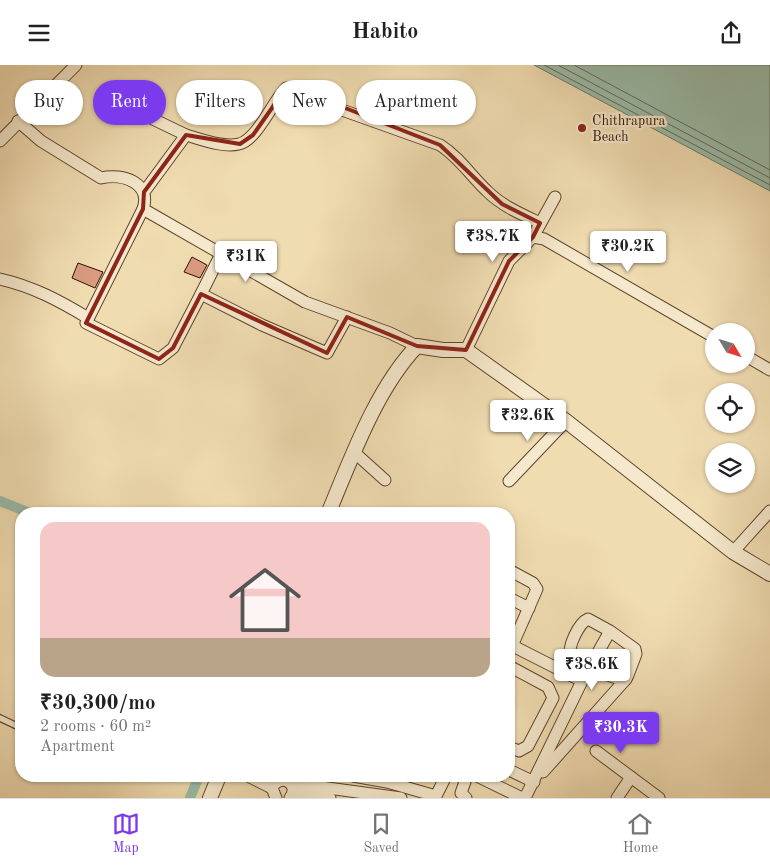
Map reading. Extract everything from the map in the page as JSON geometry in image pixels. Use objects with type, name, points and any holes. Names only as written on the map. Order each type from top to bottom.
[{"type":"street","points":[[63,80],[76,65]]},
{"type":"street","points":[[165,125],[186,135],[220,143],[240,144],[253,135],[278,96],[286,88],[299,90],[342,110],[440,145],[452,152],[478,183],[502,204],[540,223]]},
{"type":"street","points":[[0,141],[15,124]]},
{"type":"street","points":[[23,125],[41,141],[101,178],[115,174],[132,181],[144,191],[146,201],[86,323],[159,359],[173,348],[221,254]]},
{"type":"street","points":[[144,191],[186,135]]},
{"type":"street","points":[[466,350],[509,261],[533,237],[556,197]]},
{"type":"street","points":[[142,209],[305,302],[417,346],[443,350],[466,350],[566,421],[733,552],[770,574]]},
{"type":"street","points":[[533,237],[544,239],[705,332]]},
{"type":"street","points":[[0,279],[19,283],[56,299],[88,317]]},
{"type":"street","points":[[201,294],[262,325],[327,353],[347,317]]},
{"type":"street","points":[[331,507],[388,382],[403,360],[417,346]]},
{"type":"street","points":[[755,361],[770,370]]},
{"type":"street","points":[[509,481],[566,421]]},
{"type":"street","points":[[355,453],[385,480]]},
{"type":"street","points":[[733,552],[770,511]]},
{"type":"street","points":[[515,573],[536,585],[536,594],[529,608],[515,627]]},
{"type":"street","points":[[515,601],[529,608]]},
{"type":"street","points":[[490,782],[524,798],[534,783],[626,679],[636,654],[635,649],[610,631],[588,619],[582,625],[569,651],[571,656],[619,679],[626,679]]},
{"type":"street","points":[[534,783],[582,681],[610,631]]},
{"type":"street","points":[[515,648],[582,681]]},
{"type":"street","points":[[521,671],[530,655]]},
{"type":"street","points":[[515,668],[548,687],[552,692],[553,698],[528,746],[519,751],[515,749]]},
{"type":"street","points":[[547,711],[564,719]]},
{"type":"street","points":[[596,751],[660,798]]},
{"type":"street","points":[[515,773],[534,783]]},
{"type":"street","points":[[616,798],[631,777]]},
{"type":"street","points":[[210,798],[217,782]]},
{"type":"street","points":[[389,782],[436,797],[443,782]]},
{"type":"street","points":[[466,782],[461,793],[466,798]]},
{"type":"street","points":[[291,791],[330,798]]},
{"type":"street","points":[[291,791],[401,798]]},
{"type":"lane","points":[[0,717],[15,725]]},
{"type":"highlighted area","points":[[286,88],[299,90],[440,145],[502,204],[540,223],[533,237],[509,261],[466,350],[417,346],[347,317],[327,353],[201,294],[173,348],[159,359],[86,323],[143,209],[144,192],[186,135],[240,144],[253,135]]},
{"type":"water","points":[[534,65],[770,65],[770,191]]},
{"type":"building","points":[[192,257],[207,265],[200,278],[184,272]]},
{"type":"building","points":[[78,263],[103,272],[95,288],[72,278]]},
{"type":"waterway","points":[[0,501],[15,507]]},
{"type":"waterway","points":[[190,798],[197,782]]},
{"type":"place","name":"Chithrapura Beach","points":[[582,128]]}]
